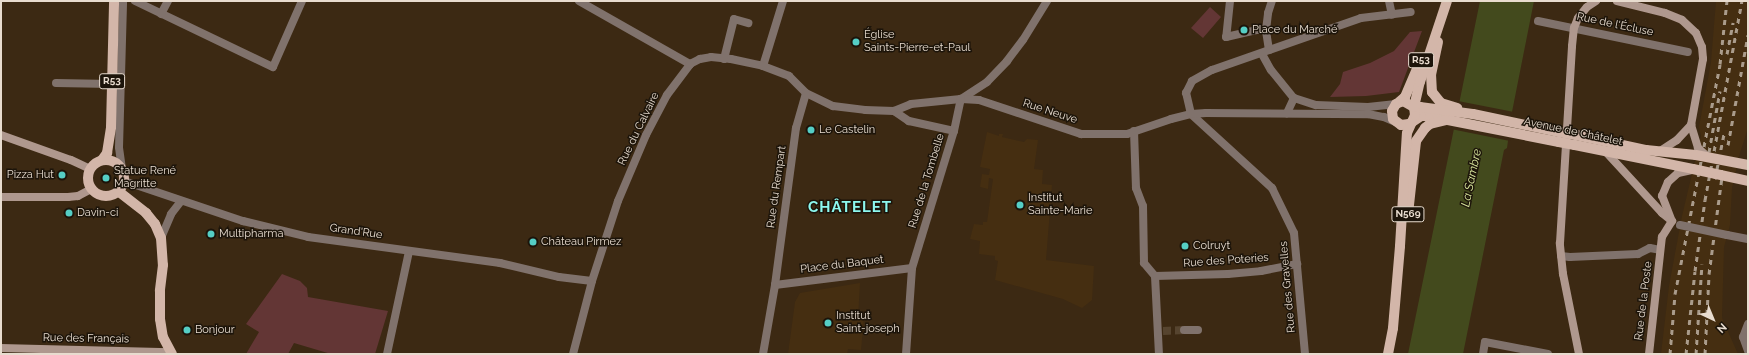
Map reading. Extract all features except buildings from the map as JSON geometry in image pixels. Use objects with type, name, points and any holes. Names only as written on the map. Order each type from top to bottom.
[{"type":"main road","name":"R53","points":[[102,160],[107,153],[108,146],[112,84],[114,1]]},
{"type":"main road","name":"R53","points":[[1388,354],[1393,328],[1407,132],[1415,115],[1414,107],[1447,1]]},
{"type":"main road","name":"R53","points":[[1397,103],[1405,97],[1409,90],[1419,63],[1442,16]]},
{"type":"main road","name":"N569","points":[[1393,328],[1401,284],[1416,142],[1420,133],[1430,124],[1451,113],[1436,97],[1431,86],[1442,16]]},
{"type":"main road","name":"Avenue de Châtelet","points":[[1397,103],[1407,102],[1414,107],[1420,106],[1559,137],[1660,151],[1697,152],[1709,158],[1748,166]]},
{"type":"main road","points":[[1395,122],[1392,112],[1397,103]]},
{"type":"main road","name":"Avenue de Châtelet","points":[[1395,122],[1402,125],[1412,122],[1421,116],[1451,113],[1473,114],[1519,128]]},
{"type":"main road","name":"Avenue de Châtelet","points":[[1576,140],[1606,152],[1748,181]]},
{"type":"main road","points":[[102,160],[113,161],[122,169],[124,181],[118,191],[113,194],[101,195],[91,189],[88,178],[90,169],[96,162],[102,160]]},
{"type":"main road","points":[[118,191],[146,213],[155,224],[161,238],[163,265],[160,315],[163,337],[171,353]]},
{"type":"street","points":[[122,169],[119,147],[123,1]]},
{"type":"street","points":[[135,1],[273,67],[302,1]]},
{"type":"street","points":[[161,14],[168,1]]},
{"type":"street","points":[[579,1],[690,64],[700,58],[724,59],[763,66],[789,76],[806,93],[833,106],[865,110],[894,111],[909,121],[954,131]]},
{"type":"street","points":[[763,66],[783,1]]},
{"type":"street","points":[[1230,1],[1226,37],[1256,30],[1266,30]]},
{"type":"street","points":[[1272,1],[1268,13],[1265,52],[1271,70],[1294,98],[1287,113]]},
{"type":"street","points":[[1389,1],[1392,15]]},
{"type":"street","points":[[1579,354],[1563,274],[1560,243],[1574,28],[1578,18],[1587,7],[1596,1]]},
{"type":"street","points":[[1617,1],[1665,13],[1682,20],[1696,33],[1702,47],[1704,60],[1691,124],[1697,152]]},
{"type":"street","points":[[961,99],[987,82],[1007,61],[1047,3]]},
{"type":"street","points":[[1159,354],[1160,331],[1155,276],[1144,264],[1143,206],[1136,188],[1134,131],[1191,114],[1186,93],[1192,81],[1212,70],[1361,18],[1411,12]]},
{"type":"street","points":[[724,59],[734,19],[748,24]]},
{"type":"street","name":"Rue de l'Écluse","points":[[1538,22],[1688,52]]},
{"type":"street","name":"Rue du Calvaire","points":[[573,354],[592,281],[618,201],[646,135],[667,95],[690,64]]},
{"type":"street","points":[[56,83],[112,84]]},
{"type":"street","name":"Rue du Rempart","points":[[763,354],[775,285],[796,128],[806,93]]},
{"type":"street","name":"Avenue de Châtelet","points":[[1294,98],[1316,106],[1368,107],[1397,103]]},
{"type":"street","name":"Rue Neuve","points":[[894,111],[911,104],[961,99],[979,100],[1081,134],[1127,134],[1134,131]]},
{"type":"street","name":"Rue de la Tombelle","points":[[906,354],[912,268],[954,131],[961,99]]},
{"type":"street","name":"Avenue de Châtelet","points":[[1191,114],[1368,114],[1384,117],[1395,122]]},
{"type":"street","name":"Rue des Gravelles","points":[[1191,114],[1272,188],[1294,233],[1305,354]]},
{"type":"street","points":[[1660,151],[1677,140],[1691,124]]},
{"type":"street","points":[[1,135],[90,169]]},
{"type":"street","points":[[1606,152],[1662,213],[1672,221],[1680,225],[1748,239]]},
{"type":"street","points":[[1672,221],[1662,196],[1668,182],[1678,173],[1693,169]]},
{"type":"street","name":"Grand'Rue","points":[[124,181],[243,221],[308,237],[500,263],[559,277],[592,281]]},
{"type":"street","points":[[1,197],[68,198],[78,196],[91,189]]},
{"type":"street","points":[[161,238],[171,214],[181,201]]},
{"type":"street","name":"Rue de la Poste","points":[[1649,354],[1662,237],[1672,221]]},
{"type":"street","points":[[1561,256],[1570,257],[1638,254],[1650,248],[1660,250]]},
{"type":"street","points":[[387,354],[409,251]]},
{"type":"street","name":"Rue des Poteries","points":[[1155,276],[1228,274],[1297,264]]},
{"type":"street","name":"Place du Baquet","points":[[775,285],[912,268]]},
{"type":"street","points":[[1748,324],[1744,337],[1748,351]]},
{"type":"street","points":[[1184,330],[1198,330]]},
{"type":"street","points":[[1483,354],[1485,342],[1536,353],[1548,354]]},
{"type":"street","name":"Rue des Français","points":[[1,348],[171,353]]},
{"type":"shaded area","points":[[1716,1],[1748,1],[1748,128],[1740,153],[1732,188],[1730,225],[1724,247],[1722,318],[1738,354],[1661,354],[1669,286],[1682,216],[1701,136],[1699,127],[1711,62]]},
{"type":"shaded area","points":[[1210,7],[1221,17],[1203,38],[1191,28]]},
{"type":"shaded area","points":[[1422,31],[1399,92],[1366,96],[1330,97],[1340,84],[1343,72],[1370,63],[1394,51],[1410,32]]},
{"type":"shaded area","name":"Institut Sainte-Marie","points":[[987,132],[999,136],[999,134],[1003,134],[1002,137],[1024,142],[1027,139],[1038,140],[1034,169],[1043,170],[1042,184],[1052,185],[1046,260],[1094,266],[1092,300],[1082,308],[1063,299],[995,280],[998,261],[995,260],[995,256],[979,254],[980,241],[970,239],[974,224],[983,225],[983,222],[987,222],[993,179],[989,178],[988,189],[980,187],[982,174],[989,175],[990,169],[980,167]]},
{"type":"shaded area","points":[[282,274],[300,281],[307,288],[308,297],[388,311],[375,354],[331,354],[294,343],[288,354],[246,354],[259,332],[246,324]]},
{"type":"shaded area","name":"Institut Saint-joseph","points":[[860,283],[858,318],[864,318],[861,350],[848,349],[847,354],[788,354],[795,302],[800,293]]},
{"type":"water","name":"La Sambre","points":[[1480,1],[1534,1],[1512,112],[1507,148],[1504,150],[1463,354],[1408,354]]},
{"type":"pier","points":[[1458,101],[1514,112],[1510,141],[1451,129]]},
{"type":"tunnel","points":[[1163,331],[1184,330]]},
{"type":"railway","points":[[1670,354],[1675,294],[1720,64],[1727,1]]},
{"type":"railway","points":[[1686,354],[1695,271],[1705,200],[1742,1]]},
{"type":"railway","points":[[1727,54],[1733,23]]},
{"type":"railway","points":[[1728,145],[1748,35]]},
{"type":"railway","points":[[1709,152],[1720,91]]},
{"type":"railway","points":[[1715,179],[1724,134]]},
{"type":"railway","points":[[1705,354],[1709,274],[1723,169]]},
{"type":"railway","points":[[1696,354],[1702,264]]},
{"type":"place","name":"Place du Marché","points":[[1244,30]]},
{"type":"place","name":"Église Saints-Pierre-et-Paul","points":[[856,42]]},
{"type":"place","name":"Le Castelin","points":[[811,130]]},
{"type":"place","name":"Pizza Hut","points":[[62,175]]},
{"type":"place","name":"Statue René Magritte","points":[[106,178]]},
{"type":"place","name":"Institut Sainte-Marie","points":[[1020,205]]},
{"type":"place","name":"Davin-ci","points":[[69,213]]},
{"type":"place","name":"Multipharma","points":[[211,234]]},
{"type":"place","name":"Château Pirmez","points":[[533,242]]},
{"type":"place","name":"Colruyt","points":[[1185,246]]},
{"type":"place","name":"Institut Saint-joseph","points":[[828,323]]},
{"type":"place","name":"Bonjour","points":[[187,330]]},
{"type":"district","name":"CHÂTELET","points":[[850,208]]}]
